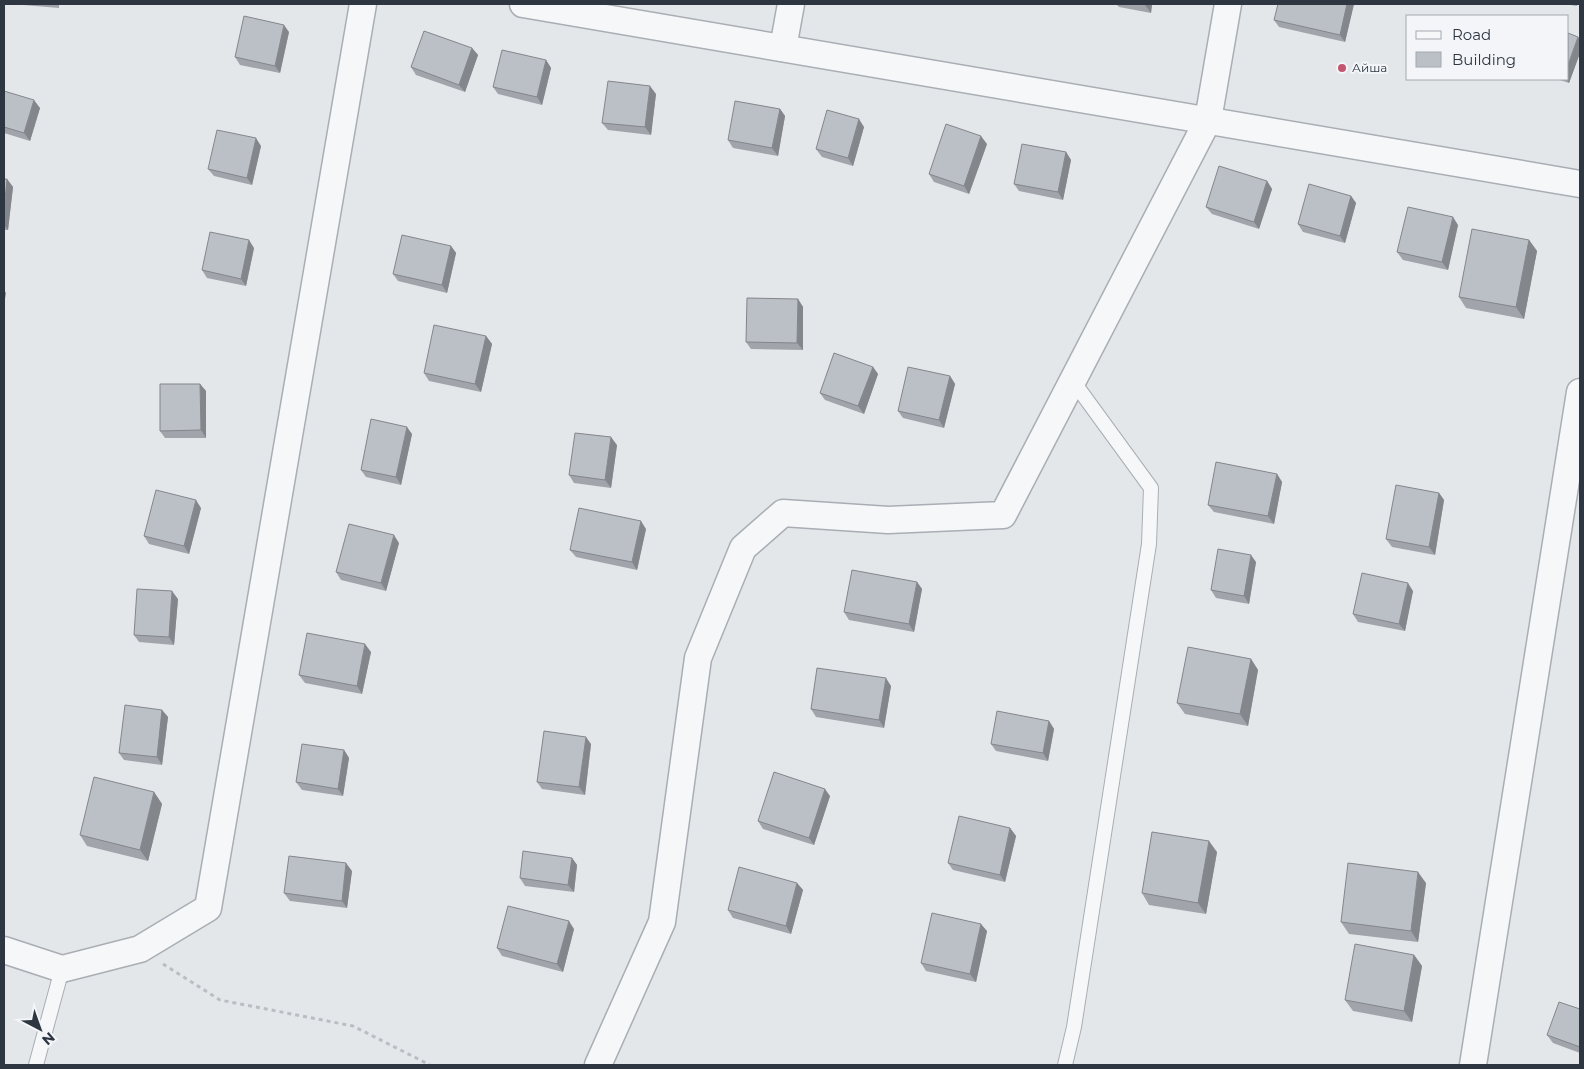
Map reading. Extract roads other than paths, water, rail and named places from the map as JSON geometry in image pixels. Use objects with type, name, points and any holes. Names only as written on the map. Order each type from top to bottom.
[{"type":"street","points":[[4,950],[62,969],[140,950],[208,908],[363,4]]},
{"type":"street","points":[[523,4],[1580,184]]},
{"type":"street","points":[[783,48],[791,4]]},
{"type":"street","points":[[598,1065],[662,922],[698,658],[743,548],[783,513],[888,520],[1003,515],[1208,120],[1228,4]]},
{"type":"street","points":[[1473,1065],[1580,392]]},
{"type":"lane","points":[[1065,1065],[1074,1027],[1149,544],[1151,488],[1073,381]]},
{"type":"lane","points":[[36,1065],[62,969]]},
{"type":"place","name":"Айша","points":[[1342,68]]}]
